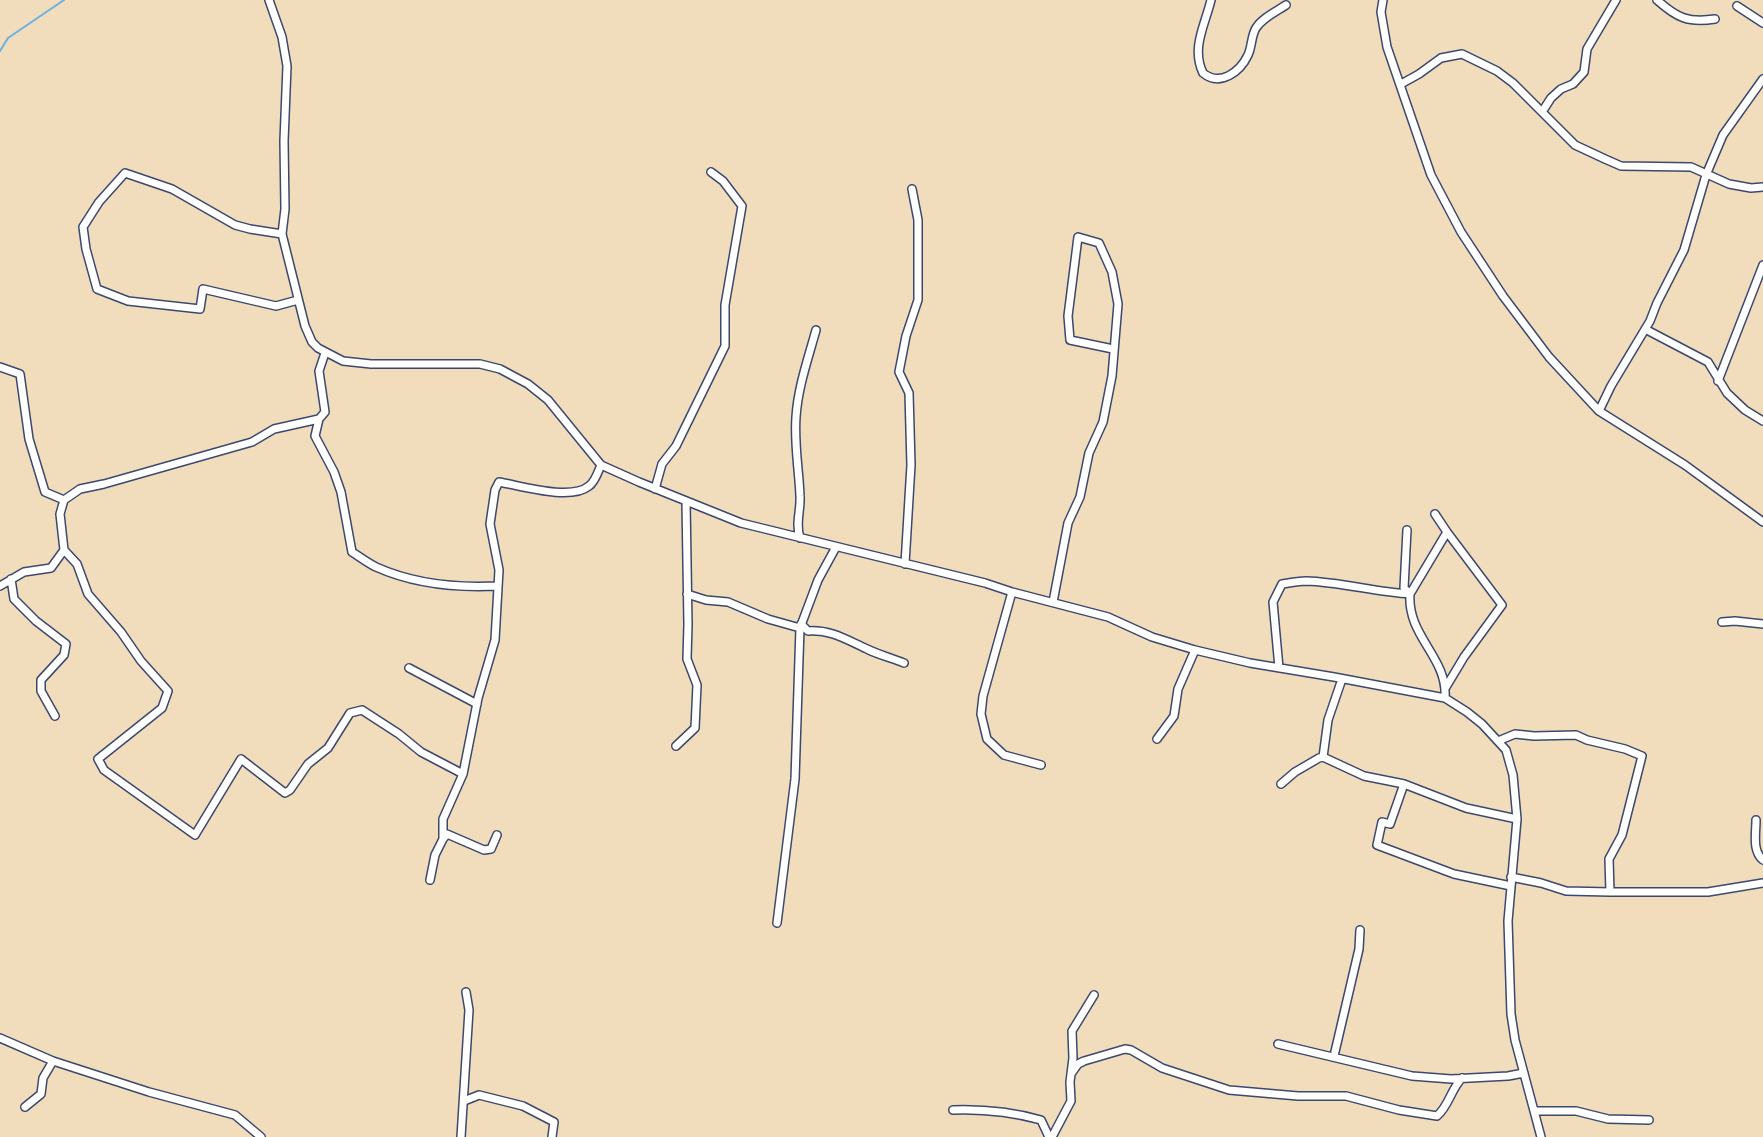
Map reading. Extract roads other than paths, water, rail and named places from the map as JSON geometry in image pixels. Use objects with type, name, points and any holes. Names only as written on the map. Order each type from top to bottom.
[{"type":"street","points":[[269,0],[282,37],[287,66],[284,141],[285,209],[282,234],[305,326],[312,342],[325,353],[343,361],[371,364],[480,364],[501,369],[528,384],[548,400],[601,465],[741,524],[986,583],[1108,617],[1152,637],[1195,650],[1445,699],[1467,712],[1506,750],[1513,775],[1517,819],[1508,921],[1511,1014],[1515,1040],[1541,1137]]},
{"type":"street","points":[[1211,0],[1199,39],[1197,54],[1203,74],[1219,80],[1227,78],[1243,63],[1249,54],[1256,27],[1286,5]]},
{"type":"street","points":[[1383,0],[1381,12],[1387,47],[1431,175],[1461,232],[1503,296],[1549,357],[1599,411],[1685,465],[1763,522]]},
{"type":"street","points":[[1542,112],[1551,98],[1561,89],[1573,84],[1584,72],[1587,49],[1616,0]]},
{"type":"street","points":[[1657,0],[1686,20],[1715,19]]},
{"type":"street","points":[[1737,6],[1763,23]]},
{"type":"street","points":[[1401,84],[1441,58],[1462,54],[1497,71],[1513,83],[1575,145],[1621,166],[1691,167],[1729,184],[1751,188],[1763,187]]},
{"type":"street","points":[[1599,411],[1645,329],[1684,250],[1706,175],[1726,129],[1763,79]]},
{"type":"street","points":[[655,489],[662,464],[676,446],[725,346],[725,305],[742,206],[723,181],[711,172]]},
{"type":"street","points":[[282,234],[235,225],[171,189],[125,173],[99,202],[83,227],[86,249],[97,289],[128,301],[200,309],[203,289],[276,306],[298,300]]},
{"type":"street","points":[[905,564],[911,465],[909,393],[900,372],[906,336],[918,300],[918,220],[912,189]]},
{"type":"street","points":[[1053,602],[1068,523],[1080,497],[1089,453],[1102,422],[1112,376],[1118,304],[1112,272],[1099,243],[1078,237],[1068,316],[1070,340],[1113,349]]},
{"type":"street","points":[[1718,381],[1763,266]]},
{"type":"street","points":[[1645,329],[1708,362],[1718,381],[1733,399],[1763,421]]},
{"type":"street","points":[[800,538],[797,521],[800,498],[796,454],[796,416],[802,376],[816,330]]},
{"type":"street","points":[[325,353],[319,371],[325,412],[319,419],[315,436],[334,472],[341,492],[352,552],[376,567],[422,582],[470,588],[497,586]]},
{"type":"street","points":[[0,367],[20,374],[29,439],[45,492],[64,500]]},
{"type":"street","points":[[319,419],[274,429],[252,442],[80,489],[64,500],[60,514],[64,550],[77,564],[88,594],[168,691],[162,708],[98,759],[104,770],[195,835],[242,759],[285,793],[290,790],[308,764],[328,748],[350,713],[362,710],[399,734],[421,752],[463,774]]},
{"type":"street","points":[[444,839],[443,819],[463,774],[477,704],[495,640],[499,570],[490,524],[495,490],[499,482],[552,491],[578,492],[592,485],[601,465]]},
{"type":"street","points":[[676,746],[695,728],[696,685],[687,659],[686,502]]},
{"type":"street","points":[[1435,514],[1502,604],[1464,657],[1446,687]]},
{"type":"street","points":[[1407,530],[1404,588],[1410,594]]},
{"type":"street","points":[[1445,699],[1446,687],[1438,662],[1416,627],[1409,608],[1410,594],[1447,531]]},
{"type":"street","points":[[777,923],[795,779],[800,626],[818,580],[836,547]]},
{"type":"street","points":[[0,586],[24,572],[51,568],[64,550]]},
{"type":"street","points":[[11,579],[14,599],[36,621],[66,644],[64,655],[41,680],[41,691],[56,716]]},
{"type":"street","points":[[1279,668],[1273,602],[1282,584],[1304,581],[1410,594]]},
{"type":"street","points":[[1012,592],[982,696],[981,714],[987,739],[1004,755],[1041,765]]},
{"type":"street","points":[[687,594],[706,600],[728,602],[768,619],[800,626],[808,631],[818,630],[832,633],[870,651],[904,663]]},
{"type":"street","points":[[1722,622],[1763,624]]},
{"type":"street","points":[[1157,739],[1174,716],[1178,689],[1195,650]]},
{"type":"street","points":[[409,668],[477,704]]},
{"type":"street","points":[[1323,758],[1328,720],[1342,679]]},
{"type":"street","points":[[1498,741],[1515,734],[1576,735],[1642,756],[1630,798],[1623,835],[1609,859],[1610,892]]},
{"type":"street","points":[[1281,784],[1295,772],[1323,758],[1364,776],[1404,784],[1466,808],[1517,819]]},
{"type":"street","points":[[1404,784],[1390,824],[1382,822],[1377,845],[1454,874],[1511,886]]},
{"type":"street","points":[[1756,820],[1756,849],[1763,861]]},
{"type":"street","points":[[430,880],[435,855],[447,834],[484,850],[491,849],[496,835]]},
{"type":"street","points":[[1511,877],[1566,891],[1708,892],[1763,883]]},
{"type":"street","points":[[1334,1056],[1359,949],[1360,930]]},
{"type":"street","points":[[461,1137],[469,1010],[466,992]]},
{"type":"street","points":[[1050,1137],[1071,1101],[1072,1031],[1094,995]]},
{"type":"street","points":[[0,1038],[53,1061],[149,1092],[235,1114],[261,1137]]},
{"type":"street","points":[[1278,1044],[1412,1076],[1451,1079],[1524,1073]]},
{"type":"street","points":[[1071,1074],[1078,1064],[1084,1061],[1125,1049],[1131,1050],[1162,1068],[1229,1090],[1298,1096],[1346,1096],[1399,1110],[1437,1116],[1444,1110],[1456,1083],[1462,1077]]},
{"type":"street","points":[[25,1107],[41,1094],[43,1078],[53,1061]]},
{"type":"street","points":[[464,1101],[479,1095],[538,1112],[554,1122],[552,1137]]},
{"type":"street","points":[[953,1110],[979,1109],[1041,1120],[1050,1137]]},
{"type":"street","points":[[1534,1111],[1576,1111],[1608,1119],[1649,1120]]},
{"type":"waterway","points":[[0,51],[8,38],[64,0]]}]
